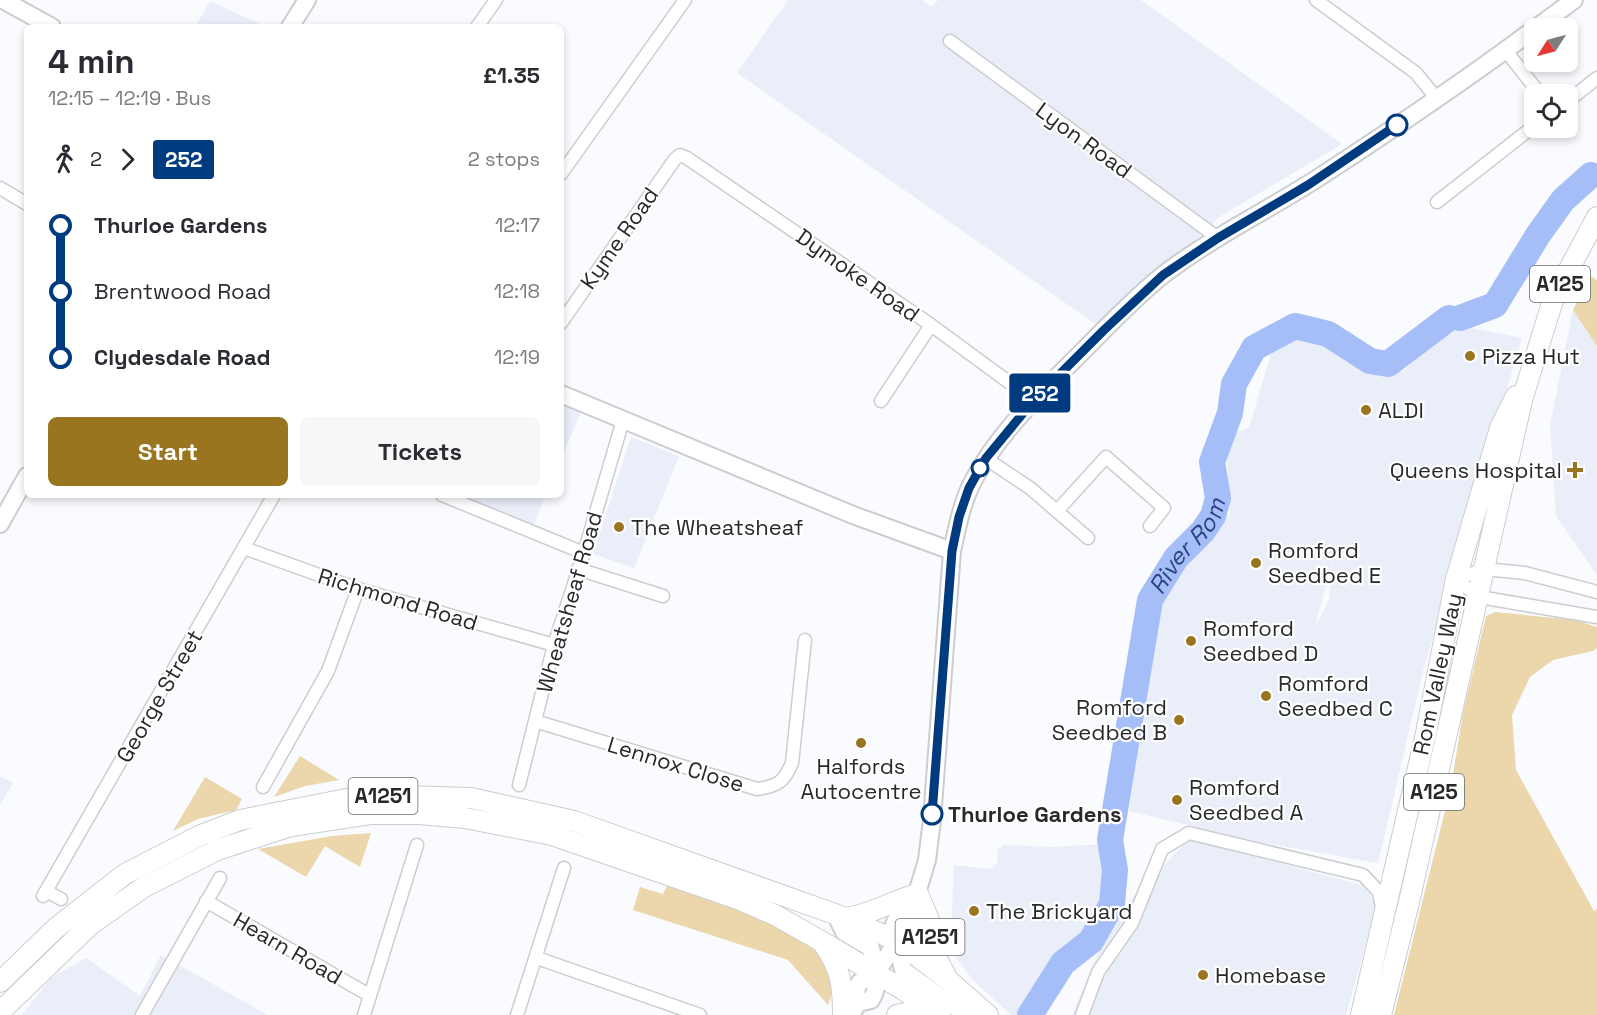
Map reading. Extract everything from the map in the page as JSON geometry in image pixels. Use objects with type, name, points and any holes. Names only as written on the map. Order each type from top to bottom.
[{"type":"main road","name":"Rom Valley Way","points":[[1381,1015],[1479,597],[1522,400],[1554,297],[1597,218]]},
{"type":"main road","name":"Rom Valley Way","points":[[1361,1015],[1426,733],[1456,579],[1500,428],[1536,356]]},
{"type":"main road","name":"A1251","points":[[1,979],[56,928],[125,874],[201,835],[240,820],[367,795],[471,798],[574,821],[841,917],[897,941],[947,979],[988,1015]]},
{"type":"main road","name":"A1251","points":[[0,1012],[90,925],[144,887],[217,850],[291,826],[370,814],[419,814],[465,818],[552,835],[738,899],[775,915],[821,941],[876,973],[940,1015]]},
{"type":"main road","name":"A1251","points":[[841,917],[861,916],[906,897],[915,902],[930,922],[930,945],[947,979]]},
{"type":"main road","name":"A1251","points":[[821,941],[833,957],[851,1011]]},
{"type":"main road","name":"A1251","points":[[16,1015],[17,1008],[51,963]]},
{"type":"main road","points":[[897,1015],[906,1013],[919,1015]]},
{"type":"street","points":[[3,0],[47,24]]},
{"type":"street","points":[[292,24],[307,0]]},
{"type":"street","points":[[479,24],[496,0]]},
{"type":"street","points":[[564,170],[685,0]]},
{"type":"street","points":[[1316,0],[1416,73],[1437,99]]},
{"type":"street","points":[[1550,18],[1574,0]]},
{"type":"street","points":[[851,1011],[860,982],[876,973],[897,941],[909,937],[914,930],[915,902],[927,860],[932,820],[952,551],[959,517],[969,488],[986,458],[1034,400],[1163,275],[1218,238],[1316,180],[1524,37]]},
{"type":"street","name":"Lyon Road","points":[[950,41],[1218,238]]},
{"type":"street","points":[[1506,51],[1532,84]]},
{"type":"street","points":[[1578,93],[1597,78]]},
{"type":"street","points":[[1437,201],[1524,134]]},
{"type":"street","name":"Kyme Road","points":[[564,319],[680,155]]},
{"type":"street","name":"Dymoke Road","points":[[680,155],[931,326],[1034,400]]},
{"type":"street","points":[[0,188],[24,202]]},
{"type":"street","points":[[881,401],[931,326]]},
{"type":"street","points":[[564,395],[853,515],[952,551]]},
{"type":"street","name":"Wheatsheaf Road","points":[[519,785],[554,645],[623,420]]},
{"type":"street","points":[[1058,511],[1106,457],[1164,508],[1150,526]]},
{"type":"street","points":[[986,458],[1030,488],[1088,538]]},
{"type":"street","points":[[0,524],[24,481]]},
{"type":"street","name":"George Street","points":[[61,899],[44,893],[272,498]]},
{"type":"street","points":[[448,498],[584,553]]},
{"type":"street","name":"Richmond Road","points":[[244,548],[358,589],[554,645]]},
{"type":"street","points":[[578,568],[663,597]]},
{"type":"street","name":"Rom Valley Way","points":[[1456,579],[1485,569],[1526,573],[1597,592]]},
{"type":"street","name":"Rom Valley Way","points":[[1456,579],[1479,597],[1597,617]]},
{"type":"street","points":[[263,787],[328,671],[358,589]]},
{"type":"street","name":"Lennox Close","points":[[535,721],[757,789],[770,787],[786,778],[792,763],[805,640]]},
{"type":"street","points":[[1082,1015],[1098,972],[1132,923],[1162,849],[1189,833],[1363,876],[1379,892],[1384,916]]},
{"type":"street","points":[[364,1015],[417,845]]},
{"type":"street","points":[[517,1015],[564,868]]},
{"type":"street","points":[[142,1015],[220,878]]},
{"type":"street","name":"Hearn Road","points":[[206,901],[369,995]]},
{"type":"street","points":[[841,917],[844,932],[871,948],[876,973]]},
{"type":"street","points":[[897,941],[903,970],[966,1015]]},
{"type":"street","points":[[537,958],[700,1015]]},
{"type":"shaded area","points":[[788,0],[922,0],[932,7],[938,0],[1141,0],[1342,144],[1219,217],[1104,330],[737,73]]},
{"type":"shaded area","points":[[210,1],[260,24],[197,24]]},
{"type":"shaded area","points":[[1590,276],[1597,280],[1597,346],[1573,310]]},
{"type":"shaded area","name":"Queens Hospital","points":[[1573,310],[1597,346],[1597,575],[1556,516],[1550,425]]},
{"type":"shaded area","points":[[1435,320],[1522,338],[1425,663],[1378,863],[1259,842],[1129,811],[1161,594],[1190,550],[1227,513],[1230,519],[1226,435],[1249,428],[1277,333],[1406,370]],"holes":[[[1332,562],[1329,600],[1315,627]]]},
{"type":"shaded area","points":[[564,395],[584,404],[564,453]]},
{"type":"shaded area","points":[[631,437],[679,456],[634,568],[593,554]]},
{"type":"shaded area","points":[[450,498],[545,498],[532,530]]},
{"type":"shaded area","points":[[1495,612],[1575,620],[1597,627],[1597,648],[1593,651],[1553,660],[1530,677],[1512,715],[1516,770],[1594,911],[1597,909],[1597,1015],[1394,1015],[1451,787],[1463,713],[1486,616]]},
{"type":"shaded area","points":[[300,756],[339,780],[305,786],[274,797]]},
{"type":"shaded area","points":[[0,776],[13,783],[0,805]]},
{"type":"shaded area","points":[[205,777],[242,799],[236,810],[198,819],[173,831]]},
{"type":"shaded area","points":[[371,833],[360,867],[325,846],[306,877],[258,849],[332,836]]},
{"type":"shaded area","points":[[1189,839],[1362,885],[1377,904],[1346,1015],[1072,1015],[1106,934],[1132,898]]},
{"type":"shaded area","points":[[1106,844],[1106,900],[1078,945],[1056,956],[1020,1015],[1011,1015],[973,980],[950,950],[954,865],[991,869],[997,863],[998,848],[1002,845],[1054,847]]},
{"type":"shaded area","points":[[668,884],[759,917],[804,941],[820,956],[831,973],[833,985],[828,1005],[788,960],[633,910],[640,887],[663,894]]},
{"type":"shaded area","points":[[161,955],[268,1015],[22,1015],[51,978],[86,958],[140,996]]},
{"type":"waterway","name":"River Rom","points":[[1460,318],[1495,305],[1538,235],[1563,200],[1591,175]]},
{"type":"waterway","name":"River Rom","points":[[1030,1015],[1063,963],[1091,941],[1112,904],[1115,870],[1110,840],[1150,600],[1176,558],[1203,531],[1213,516],[1218,498],[1212,462],[1230,413],[1234,384],[1254,348],[1295,326],[1328,334],[1370,361],[1388,364],[1449,318]]},
{"type":"bus line","name":"252","points":[[932,814],[952,551],[959,517],[969,488],[986,458],[1034,400],[1163,275],[1218,238],[1308,185],[1397,125]]},
{"type":"place","name":"Pizza Hut","points":[[1470,356]]},
{"type":"place","name":"ALDI","points":[[1366,410]]},
{"type":"place","name":"Queens Hospital","points":[[1575,470]]},
{"type":"place","name":"The Wheatsheaf","points":[[619,527]]},
{"type":"place","name":"Romford Seedbed E","points":[[1256,563]]},
{"type":"place","name":"Romford Seedbed D","points":[[1191,641]]},
{"type":"place","name":"Romford Seedbed C","points":[[1266,696]]},
{"type":"place","name":"Romford Seedbed B","points":[[1179,720]]},
{"type":"place","name":"Halfords Autocentre","points":[[861,743]]},
{"type":"place","name":"Romford Seedbed A","points":[[1177,800]]},
{"type":"place","name":"Thurloe Gardens","points":[[932,814]]},
{"type":"place","name":"The Brickyard","points":[[974,911]]},
{"type":"place","name":"Homebase","points":[[1203,975]]}]
